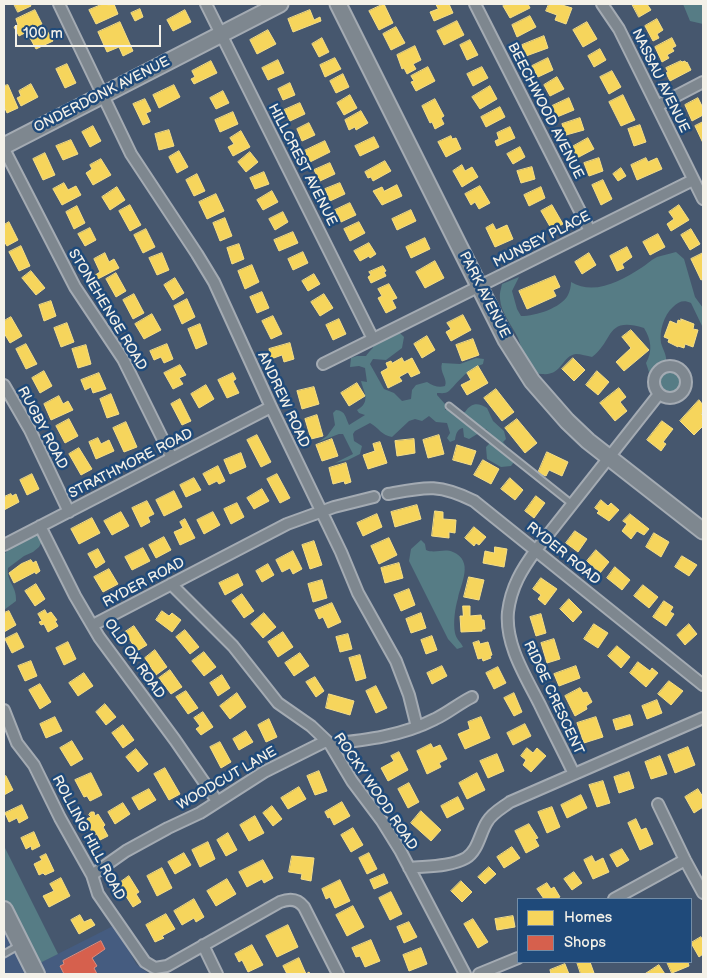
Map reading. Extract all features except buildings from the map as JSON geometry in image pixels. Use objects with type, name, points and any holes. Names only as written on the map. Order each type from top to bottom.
[{"type":"main road","points":[[4,910],[36,974]]},
{"type":"street","name":"ANDREW ROAD","points":[[59,4],[137,166],[214,282],[358,593],[396,660],[410,695],[418,727]]},
{"type":"street","name":"HILLCREST AVENUE","points":[[206,4],[373,340]]},
{"type":"street","name":"ONDERDONK AVENUE","points":[[4,147],[280,4]]},
{"type":"street","name":"PARK AVENUE","points":[[338,4],[506,340],[532,381],[567,421],[609,457],[703,531]]},
{"type":"street","name":"BEECHWOOD AVENUE","points":[[475,4],[590,231]]},
{"type":"street","name":"NASSAU AVENUE","points":[[602,4],[619,29],[703,199]]},
{"type":"street","points":[[657,106],[703,82]]},
{"type":"street","name":"STONEHENGE ROAD","points":[[4,147],[75,287],[123,359],[172,458]]},
{"type":"street","name":"MUNSEY PLACE","points":[[323,364],[693,180]]},
{"type":"street","name":"RUGBY ROAD","points":[[4,385],[30,430],[68,512]]},
{"type":"street","name":"RIDGE CRESCENT","points":[[574,774],[521,667],[510,636],[508,620],[512,594],[519,573],[659,394]]},
{"type":"street","name":"STRATHMORE ROAD","points":[[4,545],[271,407]]},
{"type":"street","name":"RYDER ROAD","points":[[388,494],[428,487],[450,490],[479,504],[703,685]]},
{"type":"street","name":"RYDER ROAD","points":[[92,625],[261,536],[341,505],[374,497]]},
{"type":"street","name":"OLD OX ROAD","points":[[40,526],[75,596],[104,644],[175,740],[217,801]]},
{"type":"street","name":"ROCKY WOOD ROAD","points":[[171,584],[234,646],[278,703],[311,726],[328,742],[352,781],[382,821],[465,974]]},
{"type":"street","name":"WOODCUT LANE","points":[[92,875],[126,851],[200,813],[264,772],[328,742],[375,739],[418,727],[436,719],[459,703],[472,698]]},
{"type":"street","name":"ROLLING HILL ROAD","points":[[4,710],[17,743],[34,765],[92,875],[97,891],[140,956],[149,965],[159,968],[167,966],[280,902],[296,900],[304,907],[338,974]]},
{"type":"street","points":[[409,868],[444,864],[466,858],[473,851],[486,823],[498,810],[523,795],[703,718]]},
{"type":"street","points":[[658,804],[703,893]]},
{"type":"street","points":[[616,898],[685,860]]},
{"type":"street","points":[[203,945],[217,974]]},
{"type":"street","points":[[479,974],[517,958]]},
{"type":"lane","points":[[449,406],[572,504]]},
{"type":"lane","points":[[4,954],[21,945]]},
{"type":"shaded area","points":[[4,910],[32,967],[115,925],[136,964],[149,974],[4,974]]},
{"type":"green space","points":[[683,4],[703,4],[703,24],[690,21]]},
{"type":"green space","points":[[676,252],[684,259],[695,297],[703,308],[703,328],[691,303],[677,303],[665,319],[661,333],[661,343],[666,362],[653,372],[649,372],[646,363],[650,354],[650,341],[644,328],[623,325],[612,332],[599,351],[592,357],[576,354],[567,358],[558,369],[549,374],[538,373],[529,366],[518,338],[502,309],[500,292],[502,284],[519,277],[512,291],[517,309],[521,316],[534,315],[548,310],[565,300],[571,287],[571,282],[589,288],[607,285],[625,278],[657,257]]},
{"type":"green space","points":[[399,332],[404,337],[402,348],[386,360],[373,359],[370,364],[384,389],[394,393],[402,401],[411,399],[412,390],[416,385],[427,382],[440,387],[445,386],[442,363],[460,364],[476,358],[484,359],[483,364],[468,372],[448,392],[437,393],[437,395],[445,404],[445,410],[465,412],[475,404],[487,408],[493,421],[504,431],[506,439],[503,442],[514,455],[514,462],[511,466],[501,467],[487,459],[486,447],[489,444],[491,435],[486,429],[482,429],[469,439],[464,437],[463,428],[459,429],[455,440],[450,442],[447,438],[450,433],[447,423],[436,422],[429,416],[422,421],[415,419],[409,421],[392,437],[385,435],[370,423],[353,434],[354,441],[362,446],[360,454],[348,460],[335,463],[353,454],[343,434],[318,442],[327,436],[335,425],[333,413],[336,410],[342,412],[349,425],[365,415],[357,410],[364,404],[365,400],[361,381],[367,382],[365,368],[359,366],[350,367],[351,358],[366,356],[373,347],[374,338]]},
{"type":"green space","points":[[670,366],[676,367],[681,371],[685,376],[685,388],[681,393],[676,397],[670,398],[664,397],[659,393],[655,388],[654,382],[655,376],[659,371],[664,367]]},
{"type":"green space","points":[[34,533],[39,534],[42,541],[39,547],[8,568],[16,601],[4,610],[4,554],[20,540]]},
{"type":"green space","points":[[421,540],[425,544],[426,550],[450,551],[459,556],[463,561],[465,567],[456,606],[454,625],[456,635],[463,647],[457,649],[448,639],[409,561],[411,549]]},
{"type":"green space","points":[[4,846],[58,954],[32,967],[4,910]]}]
